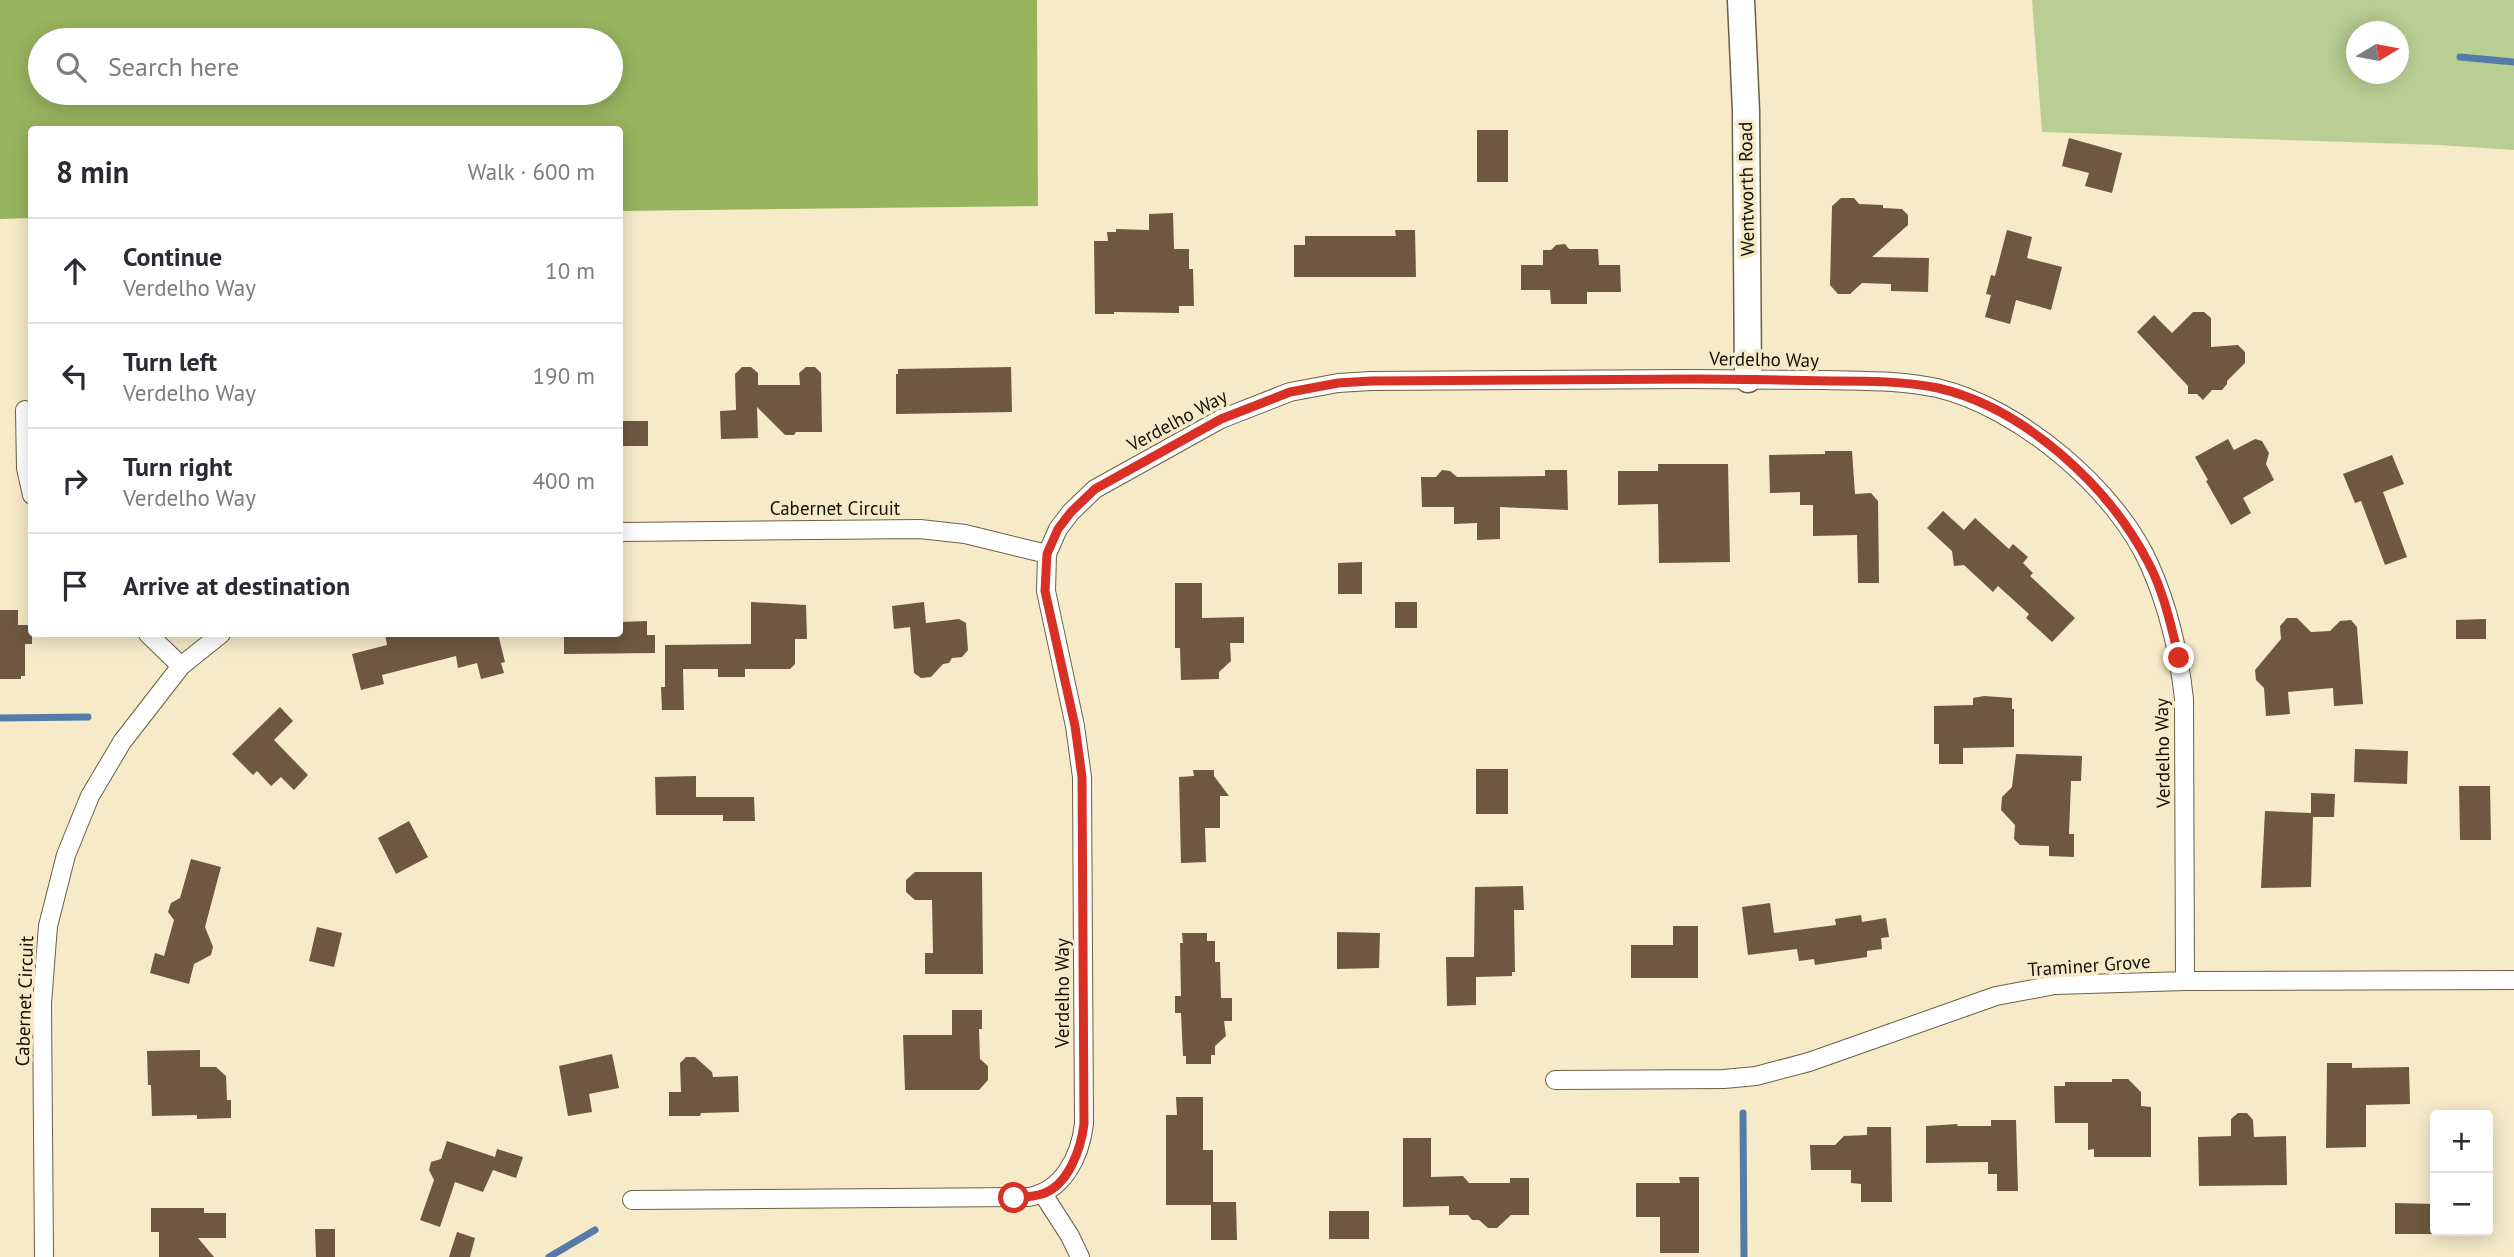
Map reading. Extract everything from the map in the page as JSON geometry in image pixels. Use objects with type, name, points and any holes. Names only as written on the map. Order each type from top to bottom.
[{"type":"street","name":"Wentworth Road","points":[[1741,0],[1746,111],[1748,379]]},
{"type":"street","name":"Verdelho Way","points":[[1043,1194],[1054,1188],[1065,1176],[1079,1149],[1084,1124],[1082,777],[1075,726],[1045,591],[1047,554],[1058,529],[1095,489],[1221,419],[1290,392],[1326,385],[1371,381],[1748,379],[1889,382],[1941,389],[1965,398],[1989,408],[2041,439],[2095,487],[2126,525],[2149,564],[2166,608],[2179,658],[2184,699],[2185,981]]},
{"type":"street","points":[[25,410],[28,477]]},
{"type":"street","name":"Cabernet Circuit","points":[[623,532],[920,529],[965,534],[1047,554]]},
{"type":"street","points":[[151,637],[181,666]]},
{"type":"street","name":"Cabernet Circuit","points":[[44,1257],[42,1003],[48,926],[66,855],[90,796],[122,742],[181,666],[218,637]]},
{"type":"street","name":"Traminer Grove","points":[[1555,1080],[1724,1079],[1756,1076],[1809,1062],[1962,1007],[2024,990],[2082,982],[2514,979]]},
{"type":"street","points":[[632,1200],[1014,1198],[1043,1194],[1080,1257]]},
{"type":"green space","points":[[0,0],[1037,0],[1038,206],[623,211],[623,126],[28,126],[28,218],[0,219]]},
{"type":"green space","points":[[2032,0],[2514,0],[2514,150],[2439,145],[2042,132]]},
{"type":"building","points":[[1477,130],[1508,130],[1508,182],[1477,182]]},
{"type":"building","points":[[2069,138],[2122,153],[2112,193],[2085,186],[2089,173],[2062,166]]},
{"type":"building","points":[[1841,198],[1854,198],[1859,204],[1902,209],[1908,215],[1908,225],[1872,257],[1929,258],[1928,292],[1891,291],[1891,284],[1862,283],[1850,294],[1838,294],[1830,285],[1832,206]]},
{"type":"building","points":[[1173,213],[1174,249],[1189,249],[1189,269],[1193,269],[1194,306],[1179,306],[1179,313],[1095,314],[1094,241],[1108,241],[1107,232],[1116,232],[1116,229],[1149,230],[1149,214]]},
{"type":"building","points":[[1395,230],[1415,230],[1416,277],[1294,277],[1294,245],[1305,245],[1305,236],[1396,236]]},
{"type":"building","points":[[2007,230],[2032,237],[2027,258],[2062,267],[2051,310],[2016,300],[2010,324],[1985,317],[1991,295],[1986,294],[1991,275],[1995,276]]},
{"type":"building","points":[[1565,244],[1569,249],[1598,249],[1599,265],[1620,265],[1621,292],[1587,292],[1587,304],[1551,304],[1550,290],[1521,290],[1521,265],[1543,265],[1543,250],[1551,250],[1556,245]]},
{"type":"building","points":[[2193,312],[2204,312],[2211,318],[2211,347],[2238,345],[2245,352],[2245,363],[2222,390],[2212,390],[2203,400],[2197,394],[2188,394],[2188,386],[2137,332],[2154,315],[2172,333]]},
{"type":"building","points":[[742,367],[751,367],[758,373],[758,385],[800,385],[799,373],[806,367],[815,367],[821,373],[822,432],[796,432],[794,435],[785,435],[757,407],[758,438],[721,439],[720,411],[736,410],[735,374]]},
{"type":"building","points":[[1011,367],[1012,412],[896,414],[898,369]]},
{"type":"building","points":[[623,421],[648,421],[648,446],[623,446]]},
{"type":"building","points":[[2228,439],[2234,450],[2255,439],[2262,441],[2269,453],[2266,464],[2274,480],[2243,498],[2251,513],[2231,525],[2195,457]]},
{"type":"building","points":[[1825,451],[1852,451],[1855,494],[1871,493],[1878,501],[1879,583],[1858,583],[1857,535],[1813,536],[1813,505],[1800,505],[1800,492],[1770,493],[1769,455],[1825,454]]},
{"type":"building","points":[[2392,455],[2404,484],[2383,492],[2407,557],[2385,565],[2361,501],[2355,503],[2343,474]]},
{"type":"building","points":[[1658,464],[1728,464],[1730,562],[1659,563],[1658,504],[1618,505],[1618,471],[1658,471]]},
{"type":"building","points":[[1442,470],[1450,471],[1457,477],[1545,476],[1545,470],[1567,470],[1568,510],[1500,507],[1500,539],[1477,540],[1477,523],[1454,524],[1454,507],[1422,507],[1421,477],[1436,477]]},
{"type":"building","points":[[1943,511],[1964,530],[1975,518],[2009,549],[2013,544],[2028,557],[2023,563],[2033,573],[2030,576],[2075,618],[2052,642],[2026,618],[2029,614],[1998,586],[1993,592],[1964,565],[1954,566],[1952,551],[1927,528]]},
{"type":"building","points":[[1362,562],[1362,594],[1338,594],[1338,563]]},
{"type":"building","points":[[1175,583],[1202,583],[1202,618],[1244,617],[1244,643],[1230,643],[1231,661],[1219,672],[1219,679],[1181,680],[1180,648],[1175,648]]},
{"type":"building","points":[[751,602],[806,605],[807,639],[795,639],[795,664],[790,669],[745,669],[745,677],[718,677],[718,669],[683,669],[684,710],[662,710],[665,645],[751,644]]},
{"type":"building","points":[[924,602],[926,623],[959,619],[966,623],[968,650],[962,657],[952,658],[949,663],[943,664],[931,677],[921,678],[914,673],[910,627],[894,629],[892,606]]},
{"type":"building","points":[[1395,602],[1417,602],[1417,628],[1395,628]]},
{"type":"building","points":[[0,610],[18,610],[18,625],[28,625],[28,637],[32,637],[32,644],[25,644],[25,676],[21,676],[21,679],[0,679]]},
{"type":"building","points":[[2287,618],[2297,618],[2311,632],[2330,631],[2340,621],[2351,620],[2357,627],[2363,704],[2334,706],[2333,688],[2288,692],[2290,714],[2266,716],[2264,688],[2256,680],[2255,670],[2281,639],[2280,626]]},
{"type":"building","points":[[2486,619],[2486,639],[2456,639],[2456,620]]},
{"type":"building","points":[[647,621],[647,635],[655,635],[655,653],[564,654],[564,637],[623,637],[623,622]]},
{"type":"building","points":[[386,637],[499,637],[505,662],[501,663],[504,673],[481,679],[477,663],[458,668],[456,656],[382,675],[384,684],[361,690],[352,654],[387,645]]},
{"type":"building","points":[[1973,698],[2012,698],[2014,747],[1963,748],[1963,764],[1939,764],[1939,744],[1934,744],[1934,706],[1973,705]]},
{"type":"building","points":[[280,707],[293,721],[274,740],[308,775],[294,790],[281,777],[271,786],[257,771],[253,775],[232,754]]},
{"type":"building","points":[[2355,749],[2408,751],[2407,784],[2354,782]]},
{"type":"building","points":[[2016,754],[2082,756],[2081,781],[2071,781],[2069,834],[2074,834],[2074,857],[2049,856],[2049,846],[2020,845],[2014,839],[2015,825],[2001,810],[2002,797],[2012,787]]},
{"type":"building","points":[[1476,769],[1508,769],[1508,814],[1476,814]]},
{"type":"building","points":[[1193,770],[1214,770],[1214,776],[1229,796],[1220,796],[1220,828],[1205,828],[1206,862],[1181,863],[1179,777],[1194,776]]},
{"type":"building","points":[[696,776],[696,797],[754,797],[755,821],[723,821],[723,815],[656,815],[655,777]]},
{"type":"building","points":[[2459,786],[2490,786],[2491,840],[2460,840]]},
{"type":"building","points":[[2311,793],[2335,794],[2334,817],[2313,817],[2311,887],[2261,888],[2265,811],[2311,813]]},
{"type":"building","points":[[409,821],[428,857],[396,874],[378,838]]},
{"type":"building","points":[[191,859],[221,867],[205,927],[213,947],[211,955],[194,964],[189,984],[150,973],[155,953],[164,956],[174,920],[168,912],[171,903],[180,898]]},
{"type":"building","points":[[915,872],[982,872],[983,974],[925,974],[925,953],[933,953],[932,900],[915,900],[906,892],[906,880]]},
{"type":"building","points":[[1523,886],[1524,910],[1514,910],[1515,972],[1512,972],[1512,976],[1476,977],[1476,1005],[1447,1006],[1446,957],[1474,957],[1475,887]]},
{"type":"building","points":[[1770,903],[1774,933],[1836,925],[1835,919],[1861,915],[1862,922],[1886,918],[1889,937],[1881,938],[1882,949],[1867,951],[1867,957],[1815,965],[1814,959],[1799,961],[1797,949],[1748,955],[1742,907]]},
{"type":"building","points":[[1673,926],[1698,926],[1698,978],[1631,978],[1631,945],[1673,945]]},
{"type":"building","points":[[317,927],[342,933],[334,967],[309,961]]},
{"type":"building","points":[[1337,932],[1380,933],[1379,968],[1337,969]]},
{"type":"building","points":[[1182,933],[1207,933],[1207,941],[1215,941],[1215,962],[1220,962],[1221,998],[1232,998],[1232,1021],[1224,1021],[1226,1036],[1215,1046],[1211,1064],[1186,1064],[1186,1056],[1183,1056],[1181,1013],[1175,1013],[1175,996],[1181,996]]},
{"type":"building","points":[[952,1010],[982,1010],[982,1029],[979,1029],[980,1059],[988,1066],[988,1080],[979,1090],[905,1090],[903,1035],[952,1035]]},
{"type":"building","points":[[200,1050],[200,1067],[216,1067],[226,1076],[227,1100],[231,1100],[231,1118],[197,1119],[197,1115],[152,1116],[147,1051]]},
{"type":"building","points":[[612,1054],[619,1088],[589,1094],[592,1112],[568,1116],[559,1066]]},
{"type":"building","points":[[686,1057],[695,1057],[712,1072],[713,1077],[738,1076],[739,1112],[669,1116],[669,1092],[681,1092],[680,1063]]},
{"type":"building","points":[[2327,1063],[2352,1063],[2352,1068],[2409,1067],[2410,1104],[2366,1105],[2366,1147],[2326,1148]]},
{"type":"building","points":[[2112,1079],[2128,1079],[2141,1092],[2141,1106],[2151,1107],[2151,1157],[2094,1157],[2094,1149],[2088,1150],[2088,1123],[2055,1123],[2054,1086],[2065,1086],[2065,1082],[2112,1082]]},
{"type":"building","points":[[1176,1097],[1203,1097],[1203,1150],[1213,1150],[1213,1202],[1236,1202],[1237,1240],[1211,1240],[1211,1205],[1166,1205],[1166,1115],[1177,1115]]},
{"type":"building","points":[[2238,1113],[2247,1113],[2253,1120],[2254,1137],[2286,1136],[2287,1185],[2199,1186],[2198,1137],[2231,1136],[2231,1119]]},
{"type":"building","points":[[1991,1120],[2016,1120],[2018,1191],[1997,1191],[1997,1174],[1988,1174],[1988,1162],[1926,1163],[1926,1126],[1991,1126]]},
{"type":"building","points":[[1867,1127],[1891,1127],[1892,1202],[1861,1202],[1861,1184],[1851,1183],[1851,1170],[1811,1170],[1810,1145],[1835,1145],[1844,1136],[1867,1135]]},
{"type":"building","points":[[1403,1138],[1431,1138],[1431,1177],[1463,1176],[1469,1183],[1510,1183],[1510,1178],[1529,1178],[1529,1215],[1511,1215],[1497,1228],[1488,1228],[1468,1215],[1449,1215],[1449,1206],[1403,1207]]},
{"type":"building","points":[[447,1141],[495,1157],[497,1149],[523,1157],[516,1178],[493,1170],[483,1192],[455,1182],[440,1227],[420,1220],[434,1180],[429,1170],[431,1162],[441,1159]]},
{"type":"building","points":[[1679,1177],[1699,1177],[1699,1253],[1660,1253],[1660,1217],[1636,1217],[1636,1183],[1680,1183]]},
{"type":"building","points":[[2395,1203],[2430,1204],[2430,1234],[2395,1234]]},
{"type":"building","points":[[151,1208],[204,1208],[204,1213],[226,1213],[226,1238],[198,1238],[214,1257],[159,1257],[159,1232],[151,1232]]},
{"type":"building","points":[[1329,1211],[1369,1211],[1369,1239],[1329,1239]]},
{"type":"building","points":[[315,1229],[335,1229],[335,1257],[316,1257]]},
{"type":"building","points":[[457,1232],[475,1238],[470,1257],[449,1257]]},
{"type":"waterway","points":[[2460,57],[2514,62]]},
{"type":"waterway","points":[[0,718],[88,717]]},
{"type":"waterway","points":[[1743,1113],[1744,1257]]},
{"type":"waterway","points":[[549,1257],[595,1230]]},
{"type":"route","points":[[1014,1198],[1043,1194],[1054,1188],[1065,1176],[1079,1149],[1084,1124],[1082,777],[1075,726],[1045,591],[1047,554],[1058,529],[1095,489],[1221,419],[1290,392],[1338,383],[1371,381],[1748,379],[1889,382],[1941,389],[1989,408],[2015,422],[2067,460],[2095,487],[2126,525],[2149,564],[2166,608],[2179,658]]}]
